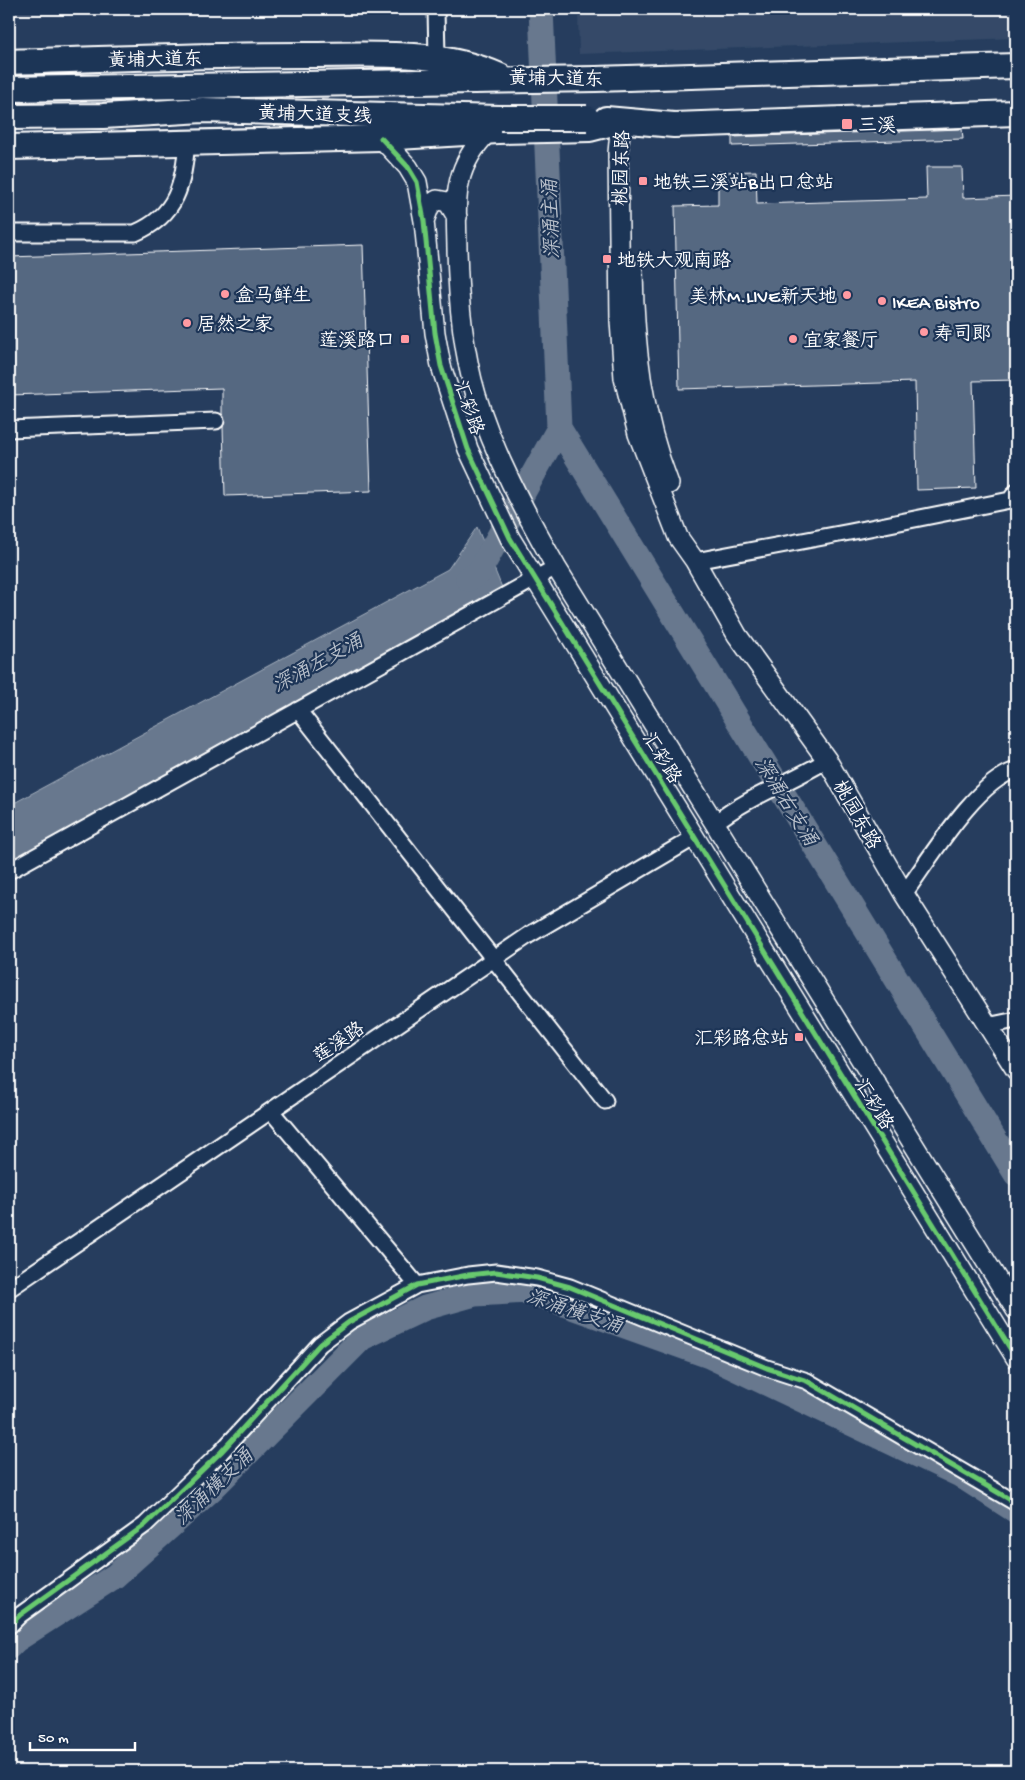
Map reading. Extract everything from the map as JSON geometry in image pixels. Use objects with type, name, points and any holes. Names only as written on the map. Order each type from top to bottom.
[{"type":"main road","name":"黄埔大道东","points":[[9,62],[266,55],[437,58],[476,66],[508,80],[1016,66]]},
{"type":"main road","name":"黄埔大道支线","points":[[9,90],[508,80]]},
{"type":"main road","name":"黄埔大道支线","points":[[9,117],[103,116],[203,110],[496,127],[622,121]]},
{"type":"main road","points":[[622,121],[674,125],[1016,113]]},
{"type":"main road","points":[[9,147],[381,138],[496,127]]},
{"type":"street","points":[[436,9],[437,58]]},
{"type":"street","name":"桃园东路","points":[[622,121],[618,153],[620,321],[624,378],[638,434],[656,486],[678,537],[695,561],[737,635],[827,760],[904,894],[987,1026],[1010,1049],[1016,1070]]},
{"type":"street","name":"汇彩路","points":[[496,127],[474,147],[464,164],[460,178],[457,217],[458,264],[467,355],[476,395],[505,468],[556,567],[596,633],[1016,1310]]},
{"type":"street","name":"汇彩路","points":[[381,138],[403,160],[413,175],[421,197],[435,334],[441,366],[458,422],[485,487],[521,559],[696,837],[1016,1358]]},
{"type":"street","points":[[9,233],[135,233],[152,226],[164,216],[178,194],[184,174],[187,142]]},
{"type":"street","points":[[424,221],[430,205],[437,200],[448,202],[457,217]]},
{"type":"street","points":[[9,429],[216,421]]},
{"type":"street","points":[[695,561],[1010,500],[1016,492]]},
{"type":"street","points":[[9,870],[556,567]]},
{"type":"street","points":[[576,646],[596,633]]},
{"type":"street","points":[[298,710],[605,1101]]},
{"type":"street","points":[[715,823],[731,810],[827,760]]},
{"type":"street","points":[[904,894],[974,799],[1004,774],[1016,770]]},
{"type":"street","name":"莲溪路","points":[[9,1288],[494,960],[575,907],[696,837]]},
{"type":"street","points":[[987,1026],[1016,1020]]},
{"type":"street","points":[[270,1111],[417,1285]]},
{"type":"street","points":[[9,1626],[20,1615],[145,1525],[221,1452],[320,1344],[348,1322],[417,1285],[496,1272],[537,1278],[570,1287],[767,1368],[807,1381],[1016,1503]]},
{"type":"shaded area","points":[[9,9],[165,9],[9,16]]},
{"type":"shaded area","points":[[578,9],[1016,9],[1016,38],[579,54]]},
{"type":"water","points":[[477,527],[503,590],[9,862],[9,800],[16,802],[448,569]]},
{"type":"building","points":[[962,129],[963,139],[732,146],[732,137]]},
{"type":"building","name":"美林M.LIVE新天地","points":[[926,167],[962,167],[963,198],[1016,196],[1016,380],[973,381],[976,488],[917,490],[915,382],[679,389],[675,206],[718,205],[718,172],[756,171],[757,204],[927,199]]},
{"type":"building","name":"居然之家","points":[[363,245],[371,491],[225,496],[223,427],[225,421],[222,414],[222,388],[9,395],[9,257]]},
{"type":"waterway","name":"深涌右支涌","points":[[541,9],[559,428],[1016,1174]]},
{"type":"waterway","name":"深涌左支涌","points":[[468,579],[478,574],[559,428]]},
{"type":"waterway","name":"深涌横支涌","points":[[9,1647],[16,1640],[115,1576],[213,1488],[362,1338],[425,1308],[475,1294],[527,1291],[709,1356],[960,1475],[1016,1511]]},
{"type":"cycle path","points":[[381,138],[408,167],[417,182],[424,221],[435,333],[441,366],[468,449],[510,538],[1016,1358]]},
{"type":"cycle path","points":[[9,1626],[20,1615],[145,1525],[221,1452],[320,1344],[349,1322],[417,1285],[468,1275],[496,1272],[537,1278],[570,1287],[767,1368],[807,1381],[1016,1503]]},
{"type":"place","name":"三溪","points":[[847,124]]},
{"type":"place","name":"地铁三溪站B出口总站","points":[[643,181]]},
{"type":"place","name":"地铁大观南路","points":[[607,259]]},
{"type":"place","name":"盒马鲜生","points":[[225,294]]},
{"type":"place","name":"美林M.LIVE新天地","points":[[847,295]]},
{"type":"place","name":"IKEA Bistro","points":[[882,301]]},
{"type":"place","name":"居然之家","points":[[187,323]]},
{"type":"place","name":"寿司郎","points":[[924,332]]},
{"type":"place","name":"莲溪路口","points":[[405,339]]},
{"type":"place","name":"宜家餐厅","points":[[793,339]]},
{"type":"place","name":"汇彩路总站","points":[[799,1037]]},
{"type":"water label","name":"深涌主涌","points":[[550,219]]}]
